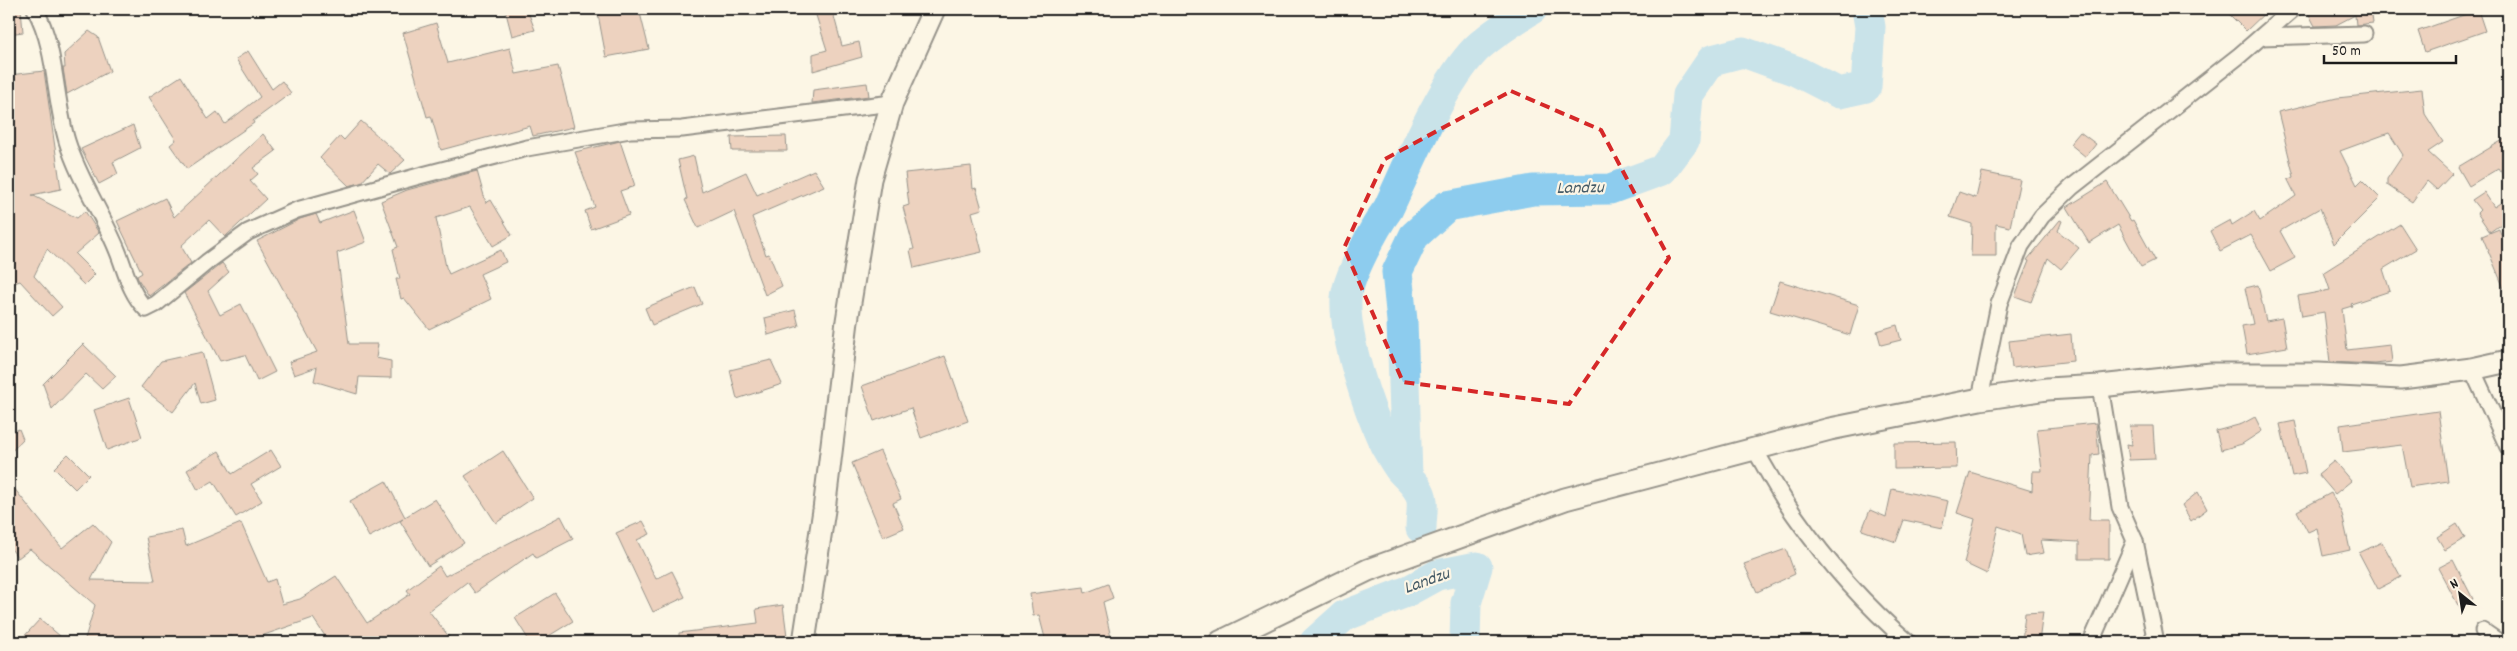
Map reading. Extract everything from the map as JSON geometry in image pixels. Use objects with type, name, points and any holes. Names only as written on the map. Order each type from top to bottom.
[{"type":"main road","points":[[804,642],[824,510],[846,321],[870,179],[892,103],[934,9]]},
{"type":"main road","points":[[1220,642],[1368,570],[1565,498],[1830,429],[1980,399],[2047,389],[2100,386],[2210,374],[2319,374],[2401,378],[2472,369],[2508,361]]},
{"type":"street","points":[[35,9],[42,20],[54,68],[59,107],[68,142],[118,252],[123,272],[138,300],[146,309],[156,304],[207,262],[248,232],[297,210],[409,179],[527,148],[630,130],[682,129],[892,103]]},
{"type":"street","points":[[1980,399],[1999,304],[2021,246],[2042,216],[2072,187],[2261,37],[2293,9]]},
{"type":"street","points":[[2261,37],[2364,34]]},
{"type":"street","points":[[2472,369],[2508,447]]},
{"type":"street","points":[[2100,386],[2120,508],[2135,541],[2156,642]]},
{"type":"street","points":[[1755,450],[1794,515],[1838,573],[1882,620],[1908,642]]},
{"type":"street","points":[[2090,642],[2135,541]]},
{"type":"street","points":[[2483,631],[2499,642]]},
{"type":"highlighted area","points":[[1511,91],[1601,130],[1669,258],[1569,404],[1403,382],[1344,248],[1385,159]]},
{"type":"building","points":[[9,9],[21,9],[23,32],[9,34]]},
{"type":"building","points":[[505,9],[527,9],[535,30],[512,36]]},
{"type":"building","points":[[597,9],[639,9],[649,49],[606,57]]},
{"type":"building","points":[[814,9],[832,9],[842,46],[859,42],[862,57],[813,71],[813,54],[827,50]]},
{"type":"building","points":[[2224,9],[2269,9],[2246,31]]},
{"type":"building","points":[[2306,9],[2371,9],[2373,23],[2356,25],[2355,15],[2336,25],[2315,26]]},
{"type":"building","points":[[2478,10],[2485,31],[2425,52],[2418,31]]},
{"type":"building","points":[[436,23],[448,63],[510,48],[516,74],[558,66],[574,127],[533,136],[530,126],[441,150],[431,116],[427,117],[403,33]]},
{"type":"building","points":[[89,31],[98,37],[110,71],[67,94],[63,68],[65,68],[64,54]]},
{"type":"building","points":[[248,51],[272,89],[282,81],[291,93],[253,121],[254,123],[187,169],[170,145],[176,140],[149,97],[181,76],[208,119],[217,112],[225,124],[260,97],[236,59]]},
{"type":"building","points":[[44,71],[61,189],[32,195],[77,218],[85,211],[99,233],[75,254],[95,274],[84,285],[47,249],[34,276],[62,307],[52,316],[20,281],[9,285],[9,75]]},
{"type":"building","points":[[867,83],[869,96],[812,103],[813,90]]},
{"type":"building","points":[[2422,89],[2425,114],[2443,142],[2428,152],[2452,174],[2437,190],[2427,181],[2412,202],[2387,185],[2387,179],[2403,155],[2389,133],[2340,151],[2357,185],[2362,180],[2380,198],[2334,244],[2320,208],[2280,231],[2295,258],[2271,271],[2251,235],[2220,251],[2210,231],[2230,220],[2232,225],[2254,211],[2260,221],[2296,196],[2288,180],[2294,177],[2278,112],[2337,98]]},
{"type":"building","points":[[361,121],[405,160],[390,174],[378,164],[361,183],[349,186],[320,158],[340,136],[344,140]]},
{"type":"building","points":[[133,125],[140,148],[113,162],[118,174],[99,184],[81,149]]},
{"type":"building","points":[[2080,132],[2096,144],[2086,157],[2070,144]]},
{"type":"building","points":[[263,134],[276,151],[253,168],[258,174],[250,181],[266,199],[225,237],[209,220],[181,246],[191,263],[149,296],[138,279],[137,276],[142,273],[117,221],[165,198],[174,217]]},
{"type":"building","points":[[786,136],[787,151],[732,151],[731,137]]},
{"type":"building","points":[[2508,137],[2508,181],[2499,168],[2469,186],[2458,167]]},
{"type":"building","points":[[620,141],[635,186],[620,191],[629,215],[591,229],[585,211],[595,207],[575,152]]},
{"type":"building","points":[[694,156],[702,192],[746,172],[757,195],[814,170],[824,186],[752,217],[766,255],[769,254],[782,286],[765,295],[734,211],[698,228],[685,200],[687,199],[678,160]]},
{"type":"building","points":[[971,166],[973,189],[976,188],[982,209],[972,212],[982,252],[914,268],[910,250],[914,249],[903,207],[909,205],[905,173]]},
{"type":"building","points":[[477,171],[486,203],[491,200],[512,235],[493,246],[470,207],[436,218],[446,267],[449,274],[501,250],[506,262],[480,274],[491,299],[429,329],[404,298],[401,299],[396,279],[400,279],[393,249],[398,247],[381,201],[407,190]]},
{"type":"building","points":[[1982,172],[2020,180],[2010,227],[1996,224],[1996,256],[1971,256],[1972,224],[1950,217],[1959,192],[1976,198]]},
{"type":"building","points":[[2107,182],[2131,221],[2133,220],[2155,260],[2141,267],[2118,225],[2089,243],[2067,207]]},
{"type":"building","points":[[2484,192],[2494,207],[2508,198],[2508,219],[2490,232],[2477,213],[2480,210],[2472,200]]},
{"type":"building","points":[[354,210],[366,242],[337,253],[349,344],[378,344],[376,358],[391,361],[391,378],[359,377],[357,394],[314,381],[317,367],[294,375],[289,362],[317,352],[257,241],[300,219],[316,214],[320,223]]},
{"type":"building","points":[[2060,220],[2062,221],[2058,231],[2079,248],[2061,269],[2048,258],[2031,302],[2015,296],[2029,261],[2027,260]]},
{"type":"building","points":[[2400,224],[2416,249],[2383,269],[2390,291],[2351,304],[2352,306],[2342,309],[2347,350],[2390,345],[2392,362],[2375,364],[2330,362],[2324,312],[2302,316],[2298,296],[2330,290],[2324,272]]},
{"type":"building","points":[[2499,229],[2508,252],[2508,298],[2482,236]]},
{"type":"building","points":[[222,263],[229,272],[208,291],[220,315],[241,304],[275,372],[257,381],[245,355],[220,361],[184,293]]},
{"type":"building","points":[[1780,281],[1859,305],[1850,335],[1770,311]]},
{"type":"building","points":[[2258,285],[2266,321],[2282,318],[2287,347],[2247,354],[2242,326],[2253,324],[2245,288]]},
{"type":"building","points":[[695,287],[702,304],[652,325],[645,308]]},
{"type":"building","points":[[795,310],[799,326],[768,335],[765,318]]},
{"type":"building","points":[[1897,325],[1901,340],[1881,345],[1877,331]]},
{"type":"building","points":[[2071,334],[2073,361],[2012,368],[2009,341]]},
{"type":"building","points":[[83,344],[116,376],[102,389],[86,374],[52,409],[43,384]]},
{"type":"building","points":[[202,352],[215,400],[201,404],[195,383],[173,412],[141,387],[161,361]]},
{"type":"building","points":[[945,356],[968,421],[921,438],[911,408],[874,421],[862,386]]},
{"type":"building","points":[[771,360],[782,384],[737,399],[730,370]]},
{"type":"building","points":[[129,398],[142,437],[107,450],[94,410]]},
{"type":"building","points":[[2438,411],[2448,481],[2410,487],[2402,445],[2343,452],[2340,425]]},
{"type":"building","points":[[2255,417],[2262,431],[2242,444],[2221,450],[2216,431],[2242,424]]},
{"type":"building","points":[[2295,421],[2306,473],[2292,476],[2280,424]]},
{"type":"building","points":[[2096,423],[2099,454],[2092,455],[2089,520],[2109,520],[2109,559],[2079,559],[2079,542],[2041,540],[2044,553],[2025,556],[2021,534],[1998,526],[1987,574],[1964,563],[1975,519],[1957,513],[1970,472],[2032,491],[2033,471],[2042,471],[2037,429]]},
{"type":"building","points":[[2130,426],[2153,426],[2155,459],[2129,460],[2127,444],[2132,445]]},
{"type":"building","points":[[19,429],[23,439],[9,454],[9,433]]},
{"type":"building","points":[[1956,442],[1957,468],[1894,469],[1894,443]]},
{"type":"building","points":[[271,450],[281,466],[251,484],[262,501],[236,517],[213,481],[198,490],[187,470],[219,451],[232,474]]},
{"type":"building","points":[[503,451],[533,498],[496,523],[465,476]]},
{"type":"building","points":[[880,451],[901,499],[893,503],[904,528],[883,537],[852,463]]},
{"type":"building","points":[[68,454],[89,475],[75,489],[54,468]]},
{"type":"building","points":[[2334,461],[2351,481],[2335,494],[2318,474]]},
{"type":"building","points":[[386,481],[405,517],[435,499],[464,543],[428,566],[400,521],[403,519],[369,537],[350,501]]},
{"type":"building","points":[[9,482],[62,548],[93,523],[111,542],[91,580],[155,581],[146,537],[182,530],[186,546],[241,523],[267,582],[275,579],[282,604],[300,599],[336,576],[367,623],[410,594],[407,590],[439,566],[445,576],[561,516],[573,539],[536,558],[533,553],[475,593],[467,582],[429,611],[453,642],[329,642],[313,618],[244,642],[233,642],[232,636],[201,642],[84,642],[95,605],[30,549],[18,558],[9,546]]},
{"type":"building","points":[[1892,489],[1948,501],[1942,528],[1904,520],[1896,542],[1862,530],[1870,510],[1886,517]]},
{"type":"building","points":[[2198,492],[2207,509],[2191,521],[2182,505]]},
{"type":"building","points":[[2331,493],[2342,514],[2350,550],[2323,556],[2317,528],[2308,532],[2297,511]]},
{"type":"building","points":[[643,521],[650,534],[637,540],[656,579],[672,571],[685,597],[653,612],[616,533]]},
{"type":"building","points":[[2457,524],[2465,538],[2445,550],[2437,537]]},
{"type":"building","points":[[2382,542],[2401,577],[2378,589],[2359,553]]},
{"type":"building","points":[[1786,549],[1795,574],[1757,592],[1744,564]]},
{"type":"building","points":[[2453,560],[2473,599],[2459,607],[2438,568]]},
{"type":"building","points":[[1108,584],[1113,598],[1103,602],[1112,642],[1046,642],[1039,615],[1033,616],[1030,594],[1084,587],[1085,593]]},
{"type":"building","points":[[555,593],[573,621],[539,642],[530,642],[515,618]]},
{"type":"building","points":[[783,605],[787,636],[744,642],[679,642],[679,633],[758,623],[756,609]]},
{"type":"building","points":[[2043,612],[2039,642],[2022,642],[2025,613]]},
{"type":"building","points":[[40,619],[67,642],[19,642]]},
{"type":"waterway","name":"Landzu","points":[[1421,528],[1422,501],[1419,491],[1399,468],[1385,445],[1371,412],[1358,373],[1346,315],[1346,298],[1363,252],[1388,209],[1427,125],[1463,64],[1476,49],[1496,32],[1532,9]]},
{"type":"waterway","name":"Landzu","points":[[1407,476],[1402,321],[1397,272],[1414,236],[1447,206],[1533,190],[1610,189],[1662,170],[1684,141],[1688,95],[1712,60],[1743,52],[1796,71],[1839,93],[1866,87],[1870,27],[1867,9]]},
{"type":"waterway","name":"Landzu","points":[[1315,642],[1344,616],[1406,592],[1437,575],[1477,567],[1466,603],[1465,642]]}]
